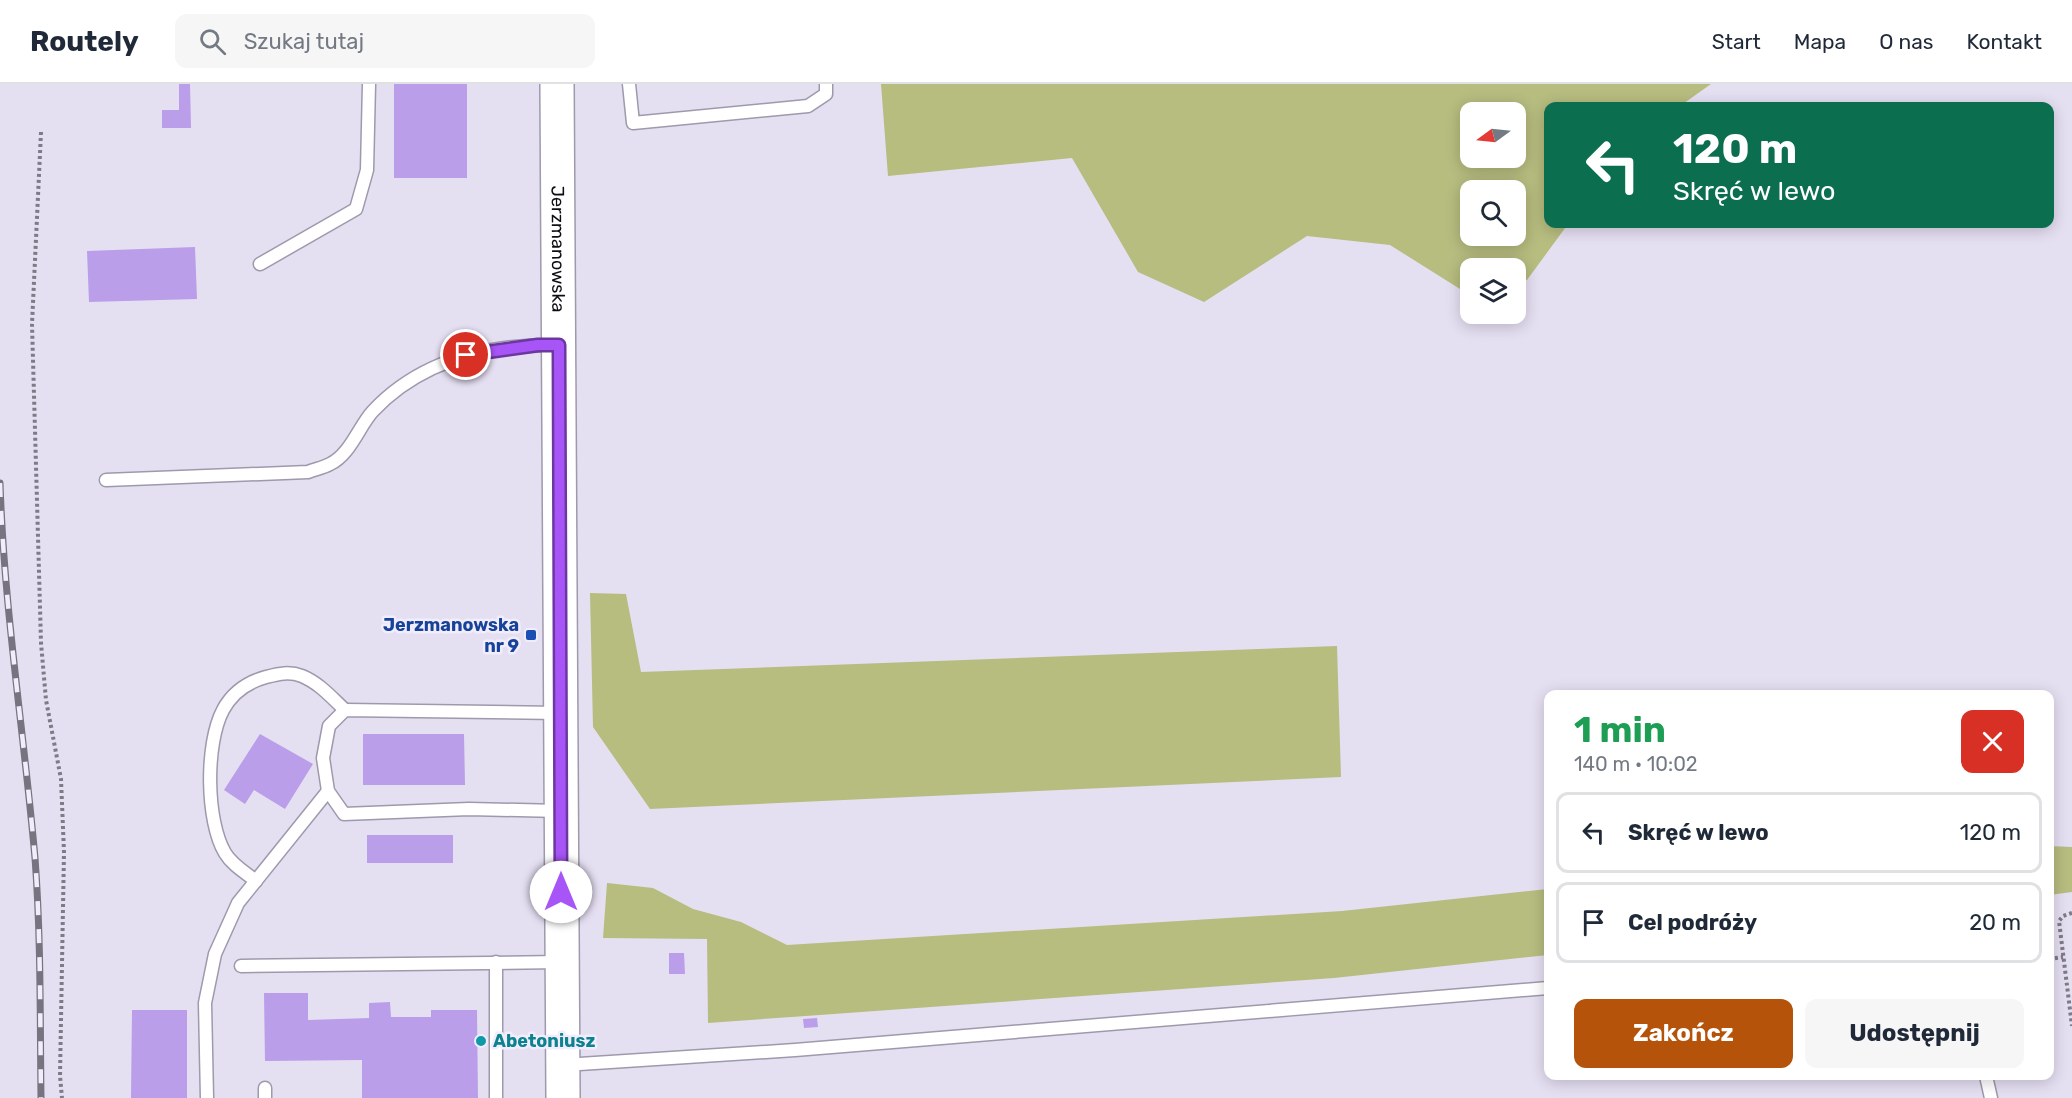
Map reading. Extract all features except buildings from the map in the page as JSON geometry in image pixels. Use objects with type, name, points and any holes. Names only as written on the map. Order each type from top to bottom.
[{"type":"street","name":"Jerzmanowska","points":[[557,84],[563,1098]]},
{"type":"lane","points":[[260,264],[356,209],[367,170],[369,84]]},
{"type":"lane","points":[[629,84],[633,123],[808,106],[826,94],[826,84]]},
{"type":"lane","points":[[106,480],[308,472],[332,464],[344,452],[371,413],[385,398],[424,371],[466,355],[538,345],[559,345]]},
{"type":"lane","points":[[256,881],[226,855],[215,834],[210,806],[211,768],[216,731],[224,710],[236,694],[251,682],[280,673],[293,673],[318,684],[345,710],[561,713]]},
{"type":"lane","points":[[345,710],[329,726],[322,758],[328,791],[344,814],[469,810],[561,811]]},
{"type":"lane","points":[[207,1098],[206,1003],[215,954],[238,903],[328,791]]},
{"type":"lane","points":[[496,962],[496,1098]]},
{"type":"lane","points":[[241,966],[561,962]]},
{"type":"lane","points":[[563,1065],[795,1050],[1544,988]]},
{"type":"lane","points":[[1987,1080],[1991,1098]]},
{"type":"path","points":[[40,132],[32,324],[41,643],[46,700],[61,778],[64,852],[60,1076],[62,1098]]},
{"type":"path","points":[[2072,913],[2063,916],[2059,921],[2072,1026]]},
{"type":"path","points":[[2054,958],[2063,957]]},
{"type":"green space","points":[[881,84],[1711,84],[1686,102],[1544,102],[1544,228],[1565,228],[1527,280],[1526,258],[1460,258],[1460,289],[1390,245],[1307,236],[1204,302],[1138,272],[1072,158],[888,176]]},
{"type":"green space","points":[[590,593],[626,594],[641,672],[1337,646],[1341,777],[650,809],[593,727]]},
{"type":"green space","points":[[2054,846],[2072,847],[2072,892],[2054,894]]},
{"type":"green space","points":[[607,883],[653,888],[693,909],[741,922],[787,945],[1342,911],[1544,889],[1544,955],[1334,978],[708,1023],[707,939],[603,938]]},
{"type":"railway","points":[[0,483],[10,624],[35,858],[41,1098]]},
{"type":"place","name":"Jerzmanowska nr 9","points":[[531,635]]},
{"type":"place","name":"Abetoniusz","points":[[481,1041]]},
{"type":"route","points":[[466,355],[538,345],[559,345],[561,892]]}]
